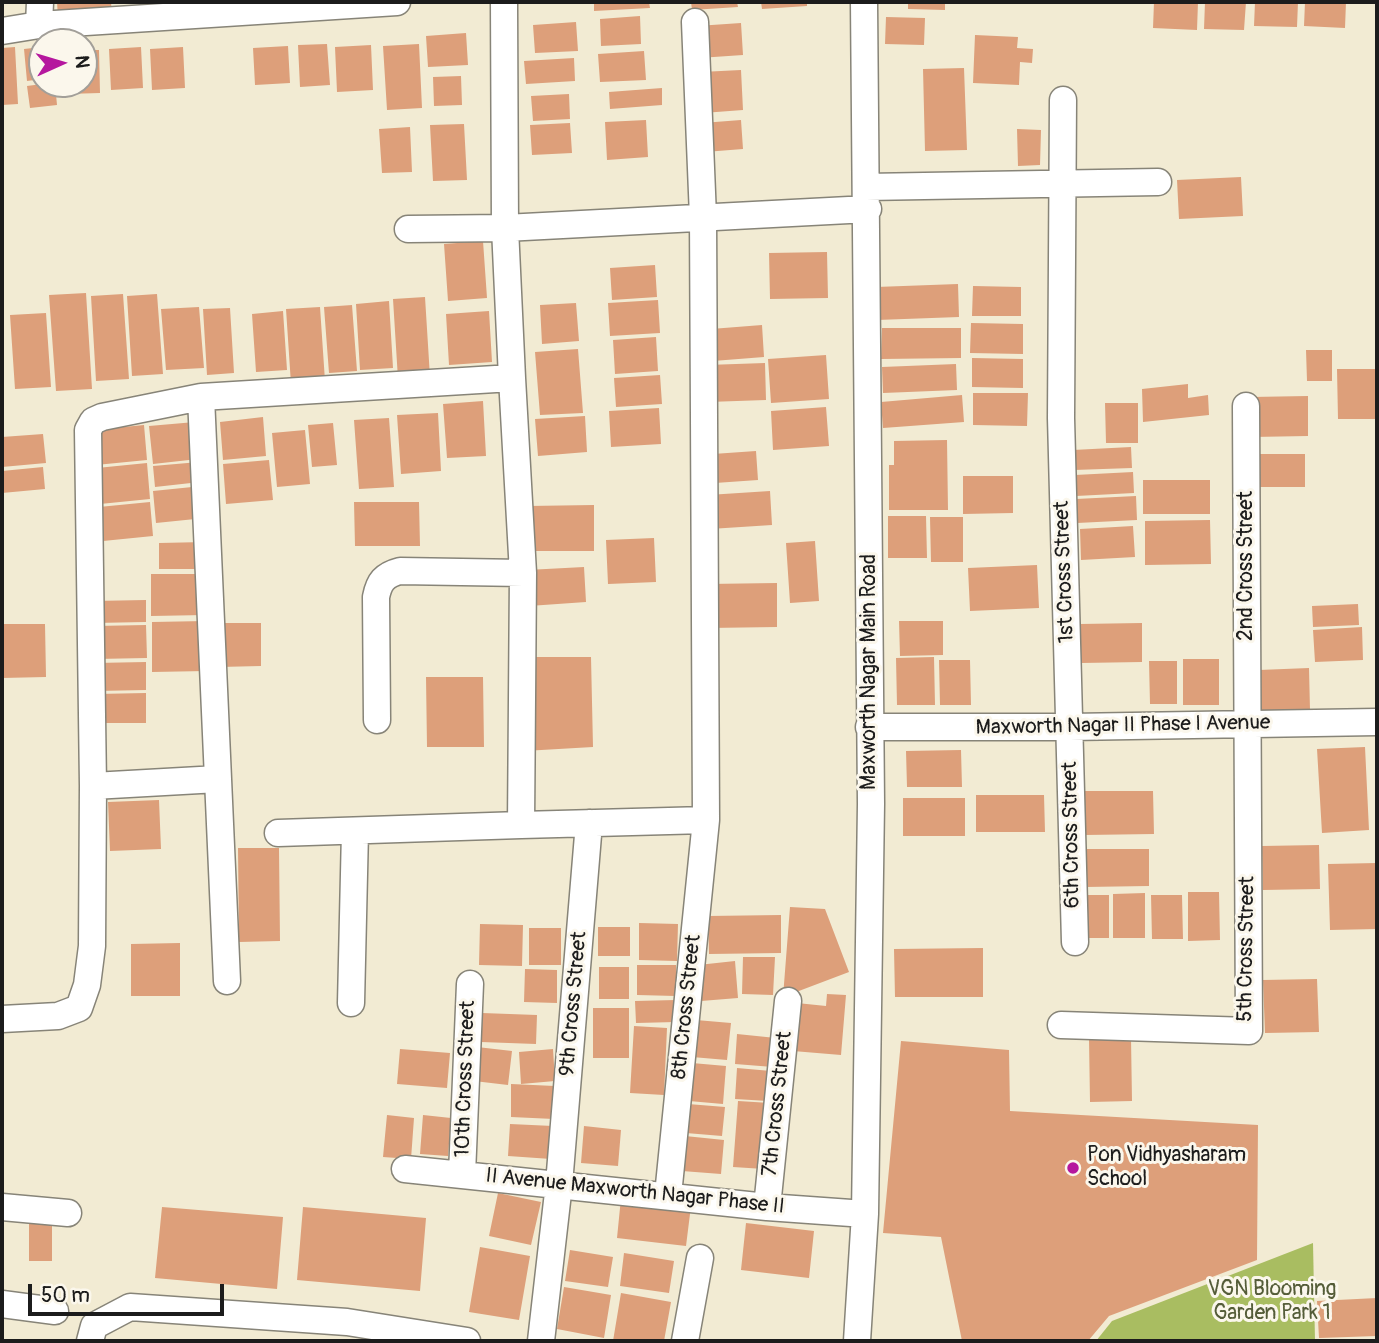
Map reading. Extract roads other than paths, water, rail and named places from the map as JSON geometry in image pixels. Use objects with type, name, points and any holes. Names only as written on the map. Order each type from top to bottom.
[{"type":"street","points":[[2,31],[39,13],[397,2]]},
{"type":"street","points":[[504,2],[506,228],[523,573],[521,825]]},
{"type":"street","name":"Maxworth Nagar Main Road","points":[[857,1341],[866,1214],[871,804],[864,2]]},
{"type":"street","name":"8th Cross Street","points":[[668,1195],[706,820],[703,218],[695,22]]},
{"type":"street","points":[[1063,100],[1064,184]]},
{"type":"street","points":[[408,229],[506,228],[703,218],[867,198],[1064,184],[1158,182]]},
{"type":"street","name":"1st Cross Street","points":[[1064,184],[1061,418],[1070,727]]},
{"type":"street","points":[[2,1019],[58,1016],[79,1008],[87,985],[92,946],[93,786],[88,430],[93,421],[201,397],[513,378]]},
{"type":"street","points":[[201,397],[227,981]]},
{"type":"street","name":"2nd Cross Street","points":[[1246,406],[1248,725]]},
{"type":"street","points":[[376,720],[376,597],[378,584],[389,573],[523,573]]},
{"type":"street","name":"Maxworth Nagar II Phase I Avenue","points":[[869,727],[1377,722]]},
{"type":"street","name":"5th Cross Street","points":[[1061,1025],[1249,1031],[1248,725]]},
{"type":"street","name":"6th Cross Street","points":[[1070,727],[1075,942]]},
{"type":"street","points":[[93,786],[218,779]]},
{"type":"street","points":[[278,833],[706,820]]},
{"type":"street","name":"9th Cross Street","points":[[541,1341],[559,1184],[589,823]]},
{"type":"street","points":[[351,1003],[355,831]]},
{"type":"street","name":"10th Cross Street","points":[[462,1174],[470,984]]},
{"type":"street","name":"7th Cross Street","points":[[767,1207],[788,1001]]},
{"type":"street","name":"II Avenue Maxworth Nagar Phase II","points":[[405,1169],[767,1207],[866,1214]]},
{"type":"street","points":[[2,1207],[68,1213]]},
{"type":"street","points":[[685,1341],[699,1258]]},
{"type":"street","points":[[2,1304],[55,1311]]},
{"type":"street","points":[[90,1341],[94,1326],[130,1307],[467,1341]]},
{"type":"place","name":"Pon Vidhyasharam School","points":[[1073,1168]]},
{"type":"park label","name":"VGN Blooming Garden Park 1","points":[[1272,1302]]}]
